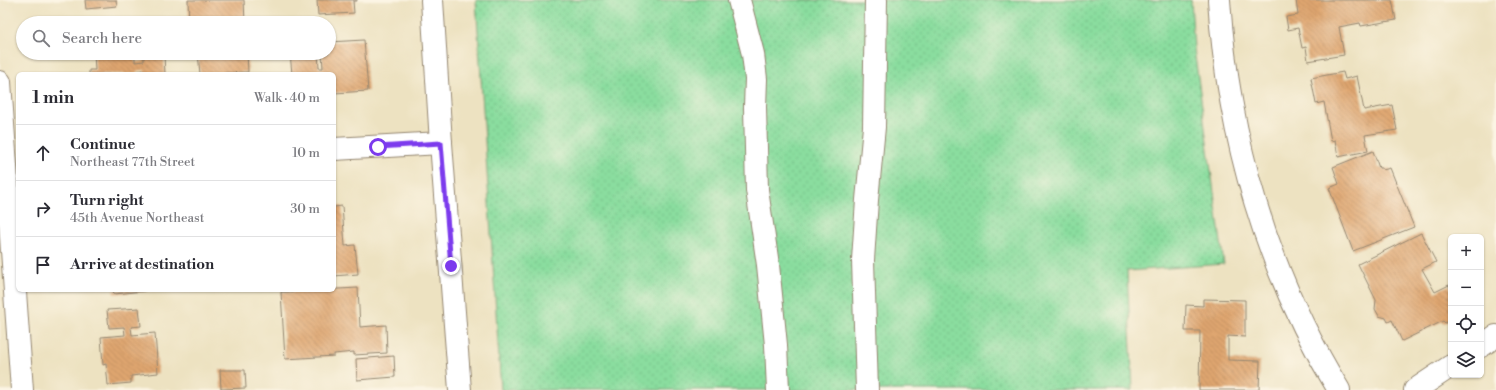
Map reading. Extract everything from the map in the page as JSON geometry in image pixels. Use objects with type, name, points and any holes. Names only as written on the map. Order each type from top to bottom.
[{"type":"street","points":[[432,0],[441,143],[460,390]]},
{"type":"street","points":[[740,0],[753,54],[755,73],[757,190],[769,272],[776,345],[778,390]]},
{"type":"street","points":[[867,390],[863,260],[874,127],[876,0]]},
{"type":"street","points":[[1219,0],[1222,40],[1231,106],[1247,176],[1269,245],[1300,319],[1326,369],[1339,390]]},
{"type":"street","points":[[0,82],[8,166],[22,390]]},
{"type":"street","points":[[336,149],[441,143]]},
{"type":"street","points":[[1484,344],[1496,336]]},
{"type":"street","points":[[1415,390],[1448,368]]},
{"type":"green space","points":[[476,0],[1191,0],[1194,49],[1224,264],[1127,271],[1133,390],[501,390]]},
{"type":"building","points":[[85,0],[116,0],[117,6],[86,9]]},
{"type":"building","points":[[188,0],[244,0],[245,16],[189,16]]},
{"type":"building","points":[[317,0],[357,1],[353,1],[354,13],[318,15]]},
{"type":"building","points":[[1296,0],[1392,0],[1396,20],[1361,26],[1360,23],[1339,27],[1344,55],[1308,61],[1306,47],[1302,48],[1298,28],[1288,30],[1286,17],[1298,15]]},
{"type":"building","points":[[364,40],[368,91],[336,93],[336,72],[292,72],[291,60],[318,60],[319,68],[323,68],[322,60],[336,60],[336,42]]},
{"type":"building","points":[[94,60],[135,60],[135,62],[144,60],[164,60],[165,72],[144,72],[144,70],[137,72],[89,72],[89,70],[95,70]]},
{"type":"building","points":[[199,60],[247,60],[248,72],[200,72]]},
{"type":"building","points":[[1343,72],[1345,79],[1357,76],[1364,110],[1392,105],[1397,130],[1365,135],[1368,151],[1338,157],[1335,140],[1331,141],[1324,102],[1316,104],[1311,78]]},
{"type":"building","points":[[1373,151],[1379,168],[1382,168],[1383,170],[1390,168],[1414,227],[1353,251],[1329,188],[1339,184],[1333,167]]},
{"type":"building","points":[[342,206],[345,246],[355,245],[358,274],[336,276],[336,207]]},
{"type":"building","points":[[1421,233],[1436,262],[1422,269],[1435,292],[1448,286],[1448,322],[1445,323],[1443,321],[1402,341],[1392,320],[1388,322],[1386,318],[1379,316],[1375,309],[1376,300],[1358,264]]},
{"type":"building","points":[[358,288],[360,327],[386,325],[387,353],[354,355],[354,352],[334,354],[334,356],[285,359],[281,292],[336,292],[336,289]]},
{"type":"building","points":[[114,292],[135,292],[114,294]]},
{"type":"building","points":[[1203,299],[1245,300],[1245,337],[1228,336],[1228,360],[1260,361],[1259,390],[1199,390],[1200,331],[1185,331],[1186,305],[1203,306]]},
{"type":"building","points":[[139,308],[141,326],[131,327],[132,335],[155,333],[158,373],[131,376],[131,383],[108,385],[106,364],[103,365],[101,337],[125,335],[124,327],[109,328],[107,310]]},
{"type":"building","points":[[394,356],[395,377],[357,380],[356,359]]},
{"type":"building","points":[[220,370],[245,370],[246,388],[221,389]]},
{"type":"route","points":[[378,147],[441,143],[451,266]]}]
